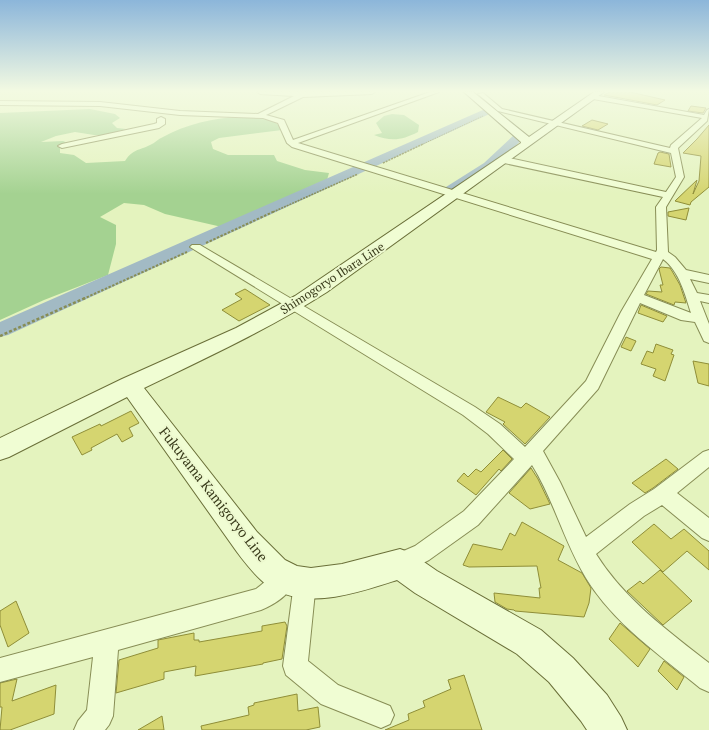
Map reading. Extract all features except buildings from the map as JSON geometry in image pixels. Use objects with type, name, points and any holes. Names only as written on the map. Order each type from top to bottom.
[{"type":"main road","points":[[508,126],[527,141]]},
{"type":"main road","name":"Shimogoryo Ibara Line","points":[[0,450],[130,385],[248,330],[294,306],[504,160],[525,145],[527,141],[533,139],[551,126]]},
{"type":"main road","name":"Fukuyama Kamigoryo Line","points":[[130,385],[246,542],[263,562],[295,580]]},
{"type":"main road","points":[[295,580],[320,582],[346,579],[400,564],[426,582],[529,642],[561,670],[594,708],[608,730]]},
{"type":"street","points":[[62,146],[156,126]]},
{"type":"street","points":[[283,126],[291,143],[454,194],[660,255],[668,256],[682,275],[709,338]]},
{"type":"street","points":[[291,143],[339,126]]},
{"type":"street","points":[[568,126],[673,151]]},
{"type":"street","points":[[400,564],[422,553],[471,518],[529,455],[597,377],[660,255],[663,246],[661,207],[680,177],[673,151],[675,146],[694,132],[699,126]]},
{"type":"street","points":[[504,160],[669,195]]},
{"type":"street","points":[[196,247],[468,411],[529,455],[546,470],[583,552],[603,584],[629,613],[709,679]]},
{"type":"street","points":[[682,275],[709,279]]},
{"type":"street","points":[[682,275],[709,282]]},
{"type":"street","points":[[691,296],[709,299]]},
{"type":"street","points":[[637,297],[686,317],[701,318]]},
{"type":"street","points":[[583,552],[709,457]]},
{"type":"street","points":[[661,494],[672,500],[709,531]]},
{"type":"street","points":[[0,670],[261,599],[275,589],[295,580],[295,666],[330,696],[382,716]]},
{"type":"street","points":[[87,730],[100,716],[107,640]]},
{"type":"path","points":[[0,336],[459,126]]},
{"type":"green space","points":[[0,126],[115,126],[117,128],[126,129],[105,135],[75,132],[56,136],[41,142],[63,141],[70,144],[60,148],[60,153],[74,155],[86,163],[125,161],[133,152],[189,126],[279,126],[282,130],[219,138],[211,142],[213,149],[228,155],[274,155],[277,161],[305,170],[329,173],[327,180],[222,227],[165,214],[144,205],[124,203],[100,217],[116,225],[116,244],[108,275],[44,300],[0,320]]},
{"type":"green space","points":[[378,126],[419,126],[418,132],[407,137],[397,139],[386,139],[374,135],[382,133]]},
{"type":"waterway","points":[[0,330],[454,126]]},
{"type":"waterway","points":[[451,190],[489,166],[518,137]]}]
